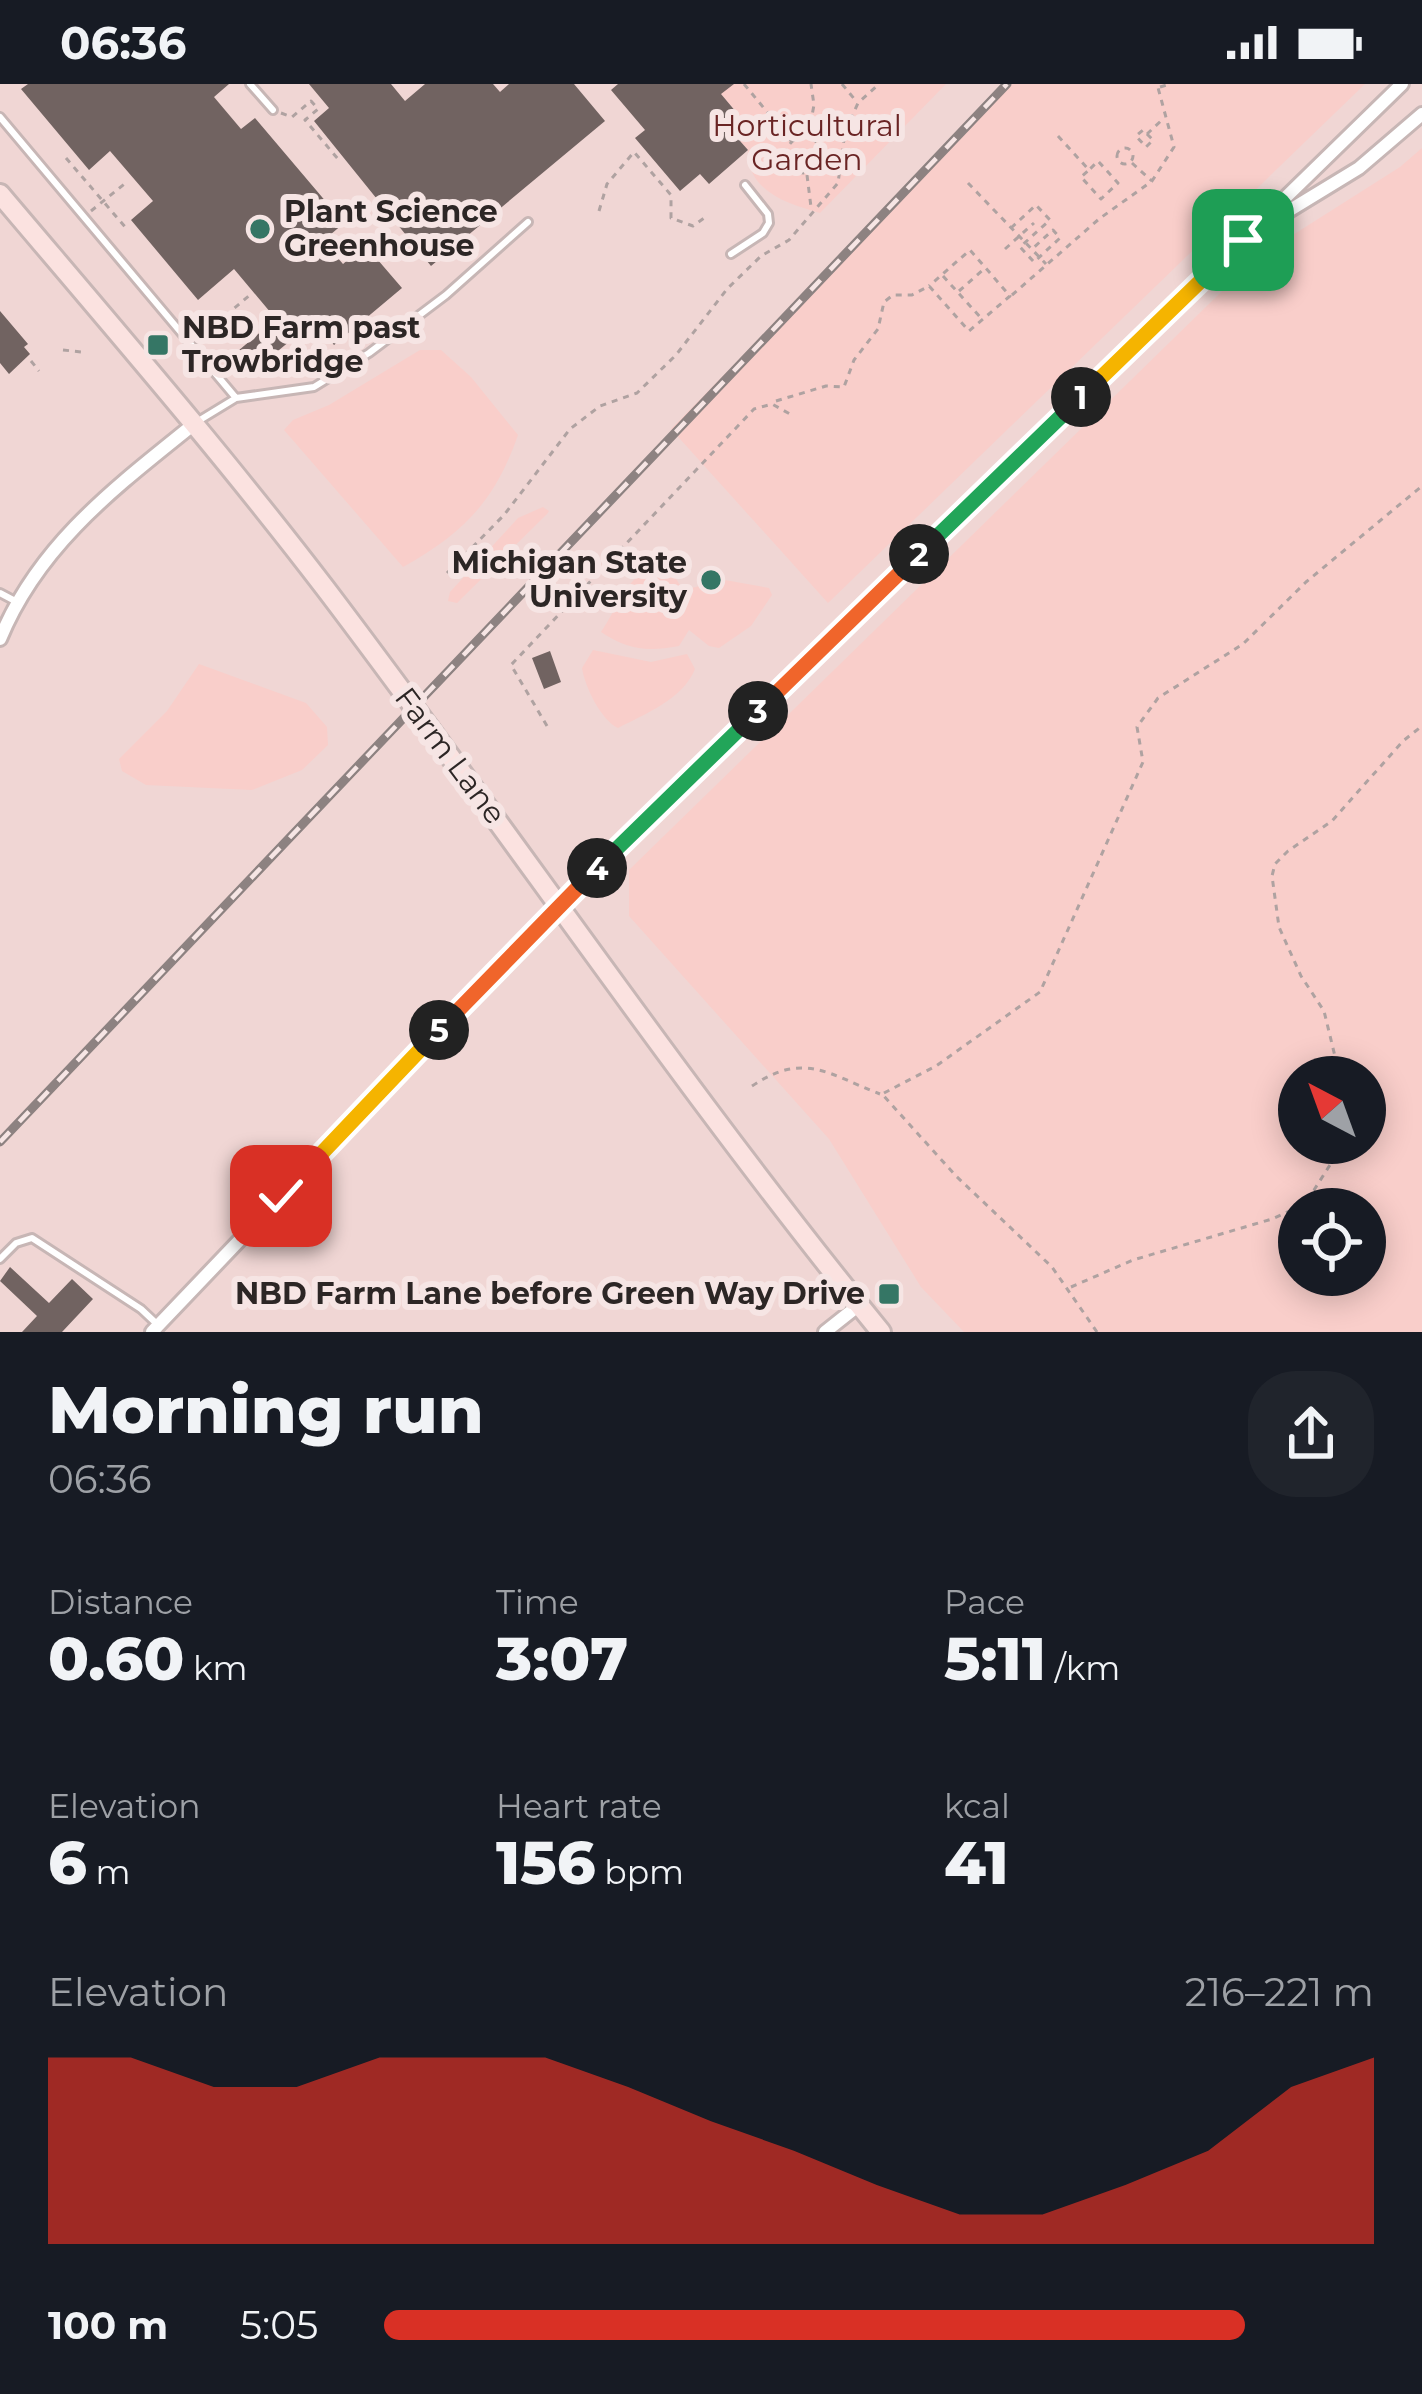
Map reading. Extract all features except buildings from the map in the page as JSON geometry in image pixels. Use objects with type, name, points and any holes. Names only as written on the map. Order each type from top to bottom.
[{"type":"street","points":[[155,1328],[559,905],[1402,84]]},
{"type":"street","points":[[1243,240],[1359,168],[1422,114]]},
{"type":"street","name":"Farm Lane","points":[[0,194],[324,587],[706,1110],[881,1332]]},
{"type":"street","points":[[0,639],[16,602],[44,559],[78,520],[194,424]]},
{"type":"street","points":[[825,1332],[859,1305]]},
{"type":"lane","points":[[250,84],[273,110]]},
{"type":"lane","points":[[0,117],[236,398]]},
{"type":"lane","points":[[731,254],[770,223],[745,185]]},
{"type":"lane","points":[[194,424],[236,398],[314,387],[446,295],[528,222]]},
{"type":"lane","points":[[0,593],[16,602]]},
{"type":"lane","points":[[0,1259],[16,1243],[32,1238],[123,1296],[155,1328]]},
{"type":"path","points":[[744,84],[792,142]]},
{"type":"path","points":[[807,138],[814,105],[811,84]]},
{"type":"path","points":[[842,84],[858,103]]},
{"type":"path","points":[[447,573],[504,515],[571,429],[600,406],[637,393],[676,355],[727,289],[761,256],[789,240],[838,183],[845,132],[858,103],[879,84]]},
{"type":"path","points":[[929,286],[969,331],[1099,219],[1152,181],[1174,146],[1158,85],[1170,84]]},
{"type":"path","points":[[273,110],[292,117],[311,101],[318,109],[305,120]]},
{"type":"path","points":[[298,112],[338,159]]},
{"type":"path","points":[[1108,172],[1120,160],[1120,150],[1131,150],[1141,141],[1136,136],[1143,130],[1147,134],[1165,118]]},
{"type":"path","points":[[1058,136],[1089,170]]},
{"type":"path","points":[[807,138],[819,145],[822,156],[807,173],[788,164],[786,154],[792,142],[807,138]]},
{"type":"path","points":[[1130,161],[1131,150]]},
{"type":"path","points":[[599,211],[607,184],[634,152],[671,195],[671,218],[693,226],[706,216]]},
{"type":"path","points":[[66,158],[126,228]]},
{"type":"path","points":[[1120,160],[1130,161],[1152,181]]},
{"type":"path","points":[[1098,161],[1118,183],[1101,199],[1081,177],[1089,170],[1098,161]]},
{"type":"path","points":[[807,173],[812,211]]},
{"type":"path","points":[[84,217],[128,181]]},
{"type":"path","points":[[968,183],[1047,266]]},
{"type":"path","points":[[1011,228],[1036,205],[1050,220],[1046,223],[1020,247],[1034,262],[1060,238],[1046,223]]},
{"type":"path","points":[[1005,249],[1034,223]]},
{"type":"path","points":[[1032,249],[1053,230]]},
{"type":"path","points":[[776,401],[826,386],[844,387],[854,360],[878,329],[884,302],[929,286],[970,250],[1010,296]]},
{"type":"path","points":[[958,292],[986,268]]},
{"type":"path","points":[[942,274],[982,320]]},
{"type":"path","points":[[192,344],[251,294]]},
{"type":"path","points":[[63,350],[82,352]]},
{"type":"path","points":[[31,361],[39,371]]},
{"type":"path","points":[[547,726],[511,665],[754,409],[772,404],[790,415]]},
{"type":"path","points":[[882,1094],[936,1066],[1040,992],[1143,762],[1137,727],[1158,698],[1243,644],[1306,582],[1422,486]]},
{"type":"path","points":[[1335,1056],[1324,1011],[1301,976],[1279,927],[1272,876],[1275,864],[1332,821],[1422,726]]},
{"type":"path","points":[[752,1086],[789,1066],[810,1067],[882,1094],[956,1176],[1070,1287],[1097,1332]]},
{"type":"path","points":[[1070,1287],[1133,1260],[1298,1207],[1331,1164]]},
{"type":"shaded area","name":"Michigan State University","points":[[0,84],[1422,84],[1422,1332],[0,1332]]},
{"type":"green space","name":"Horticultural Garden","points":[[730,84],[946,84],[820,213],[772,194],[754,176],[748,150],[740,141],[752,130],[721,94]]},
{"type":"green space","points":[[1009,84],[1365,84],[828,603],[671,429]]},
{"type":"green space","points":[[1422,148],[1422,1332],[964,1332],[921,1287],[829,1139],[629,916],[629,870],[1255,259],[1400,167]]},
{"type":"green space","points":[[420,350],[441,350],[471,377],[518,435],[499,479],[475,513],[403,567],[284,430],[293,420],[329,405]]},
{"type":"green space","points":[[543,507],[547,514],[457,603],[448,601],[450,592],[518,518]]},
{"type":"green space","points":[[652,565],[675,577],[683,590],[725,580],[769,588],[772,595],[751,626],[719,648],[689,630],[679,646],[657,649],[620,643],[601,632],[628,587]]},
{"type":"green space","points":[[593,650],[651,662],[687,654],[695,669],[672,697],[618,728],[600,711],[584,676],[582,668]]},
{"type":"green space","points":[[199,664],[306,703],[327,727],[328,745],[302,770],[252,790],[146,785],[122,771],[119,759],[167,711]]},
{"type":"railway","points":[[0,1142],[1007,84]]},
{"type":"place","name":"Plant Science Greenhouse","points":[[260,229]]},
{"type":"place","name":"NBD Farm past Trowbridge","points":[[158,345]]},
{"type":"place","name":"Michigan State University","points":[[711,580]]},
{"type":"place","name":"NBD Farm Lane before Green Way Drive","points":[[889,1294]]},
{"type":"route","points":[[281,1196],[559,905],[1243,240]]}]
